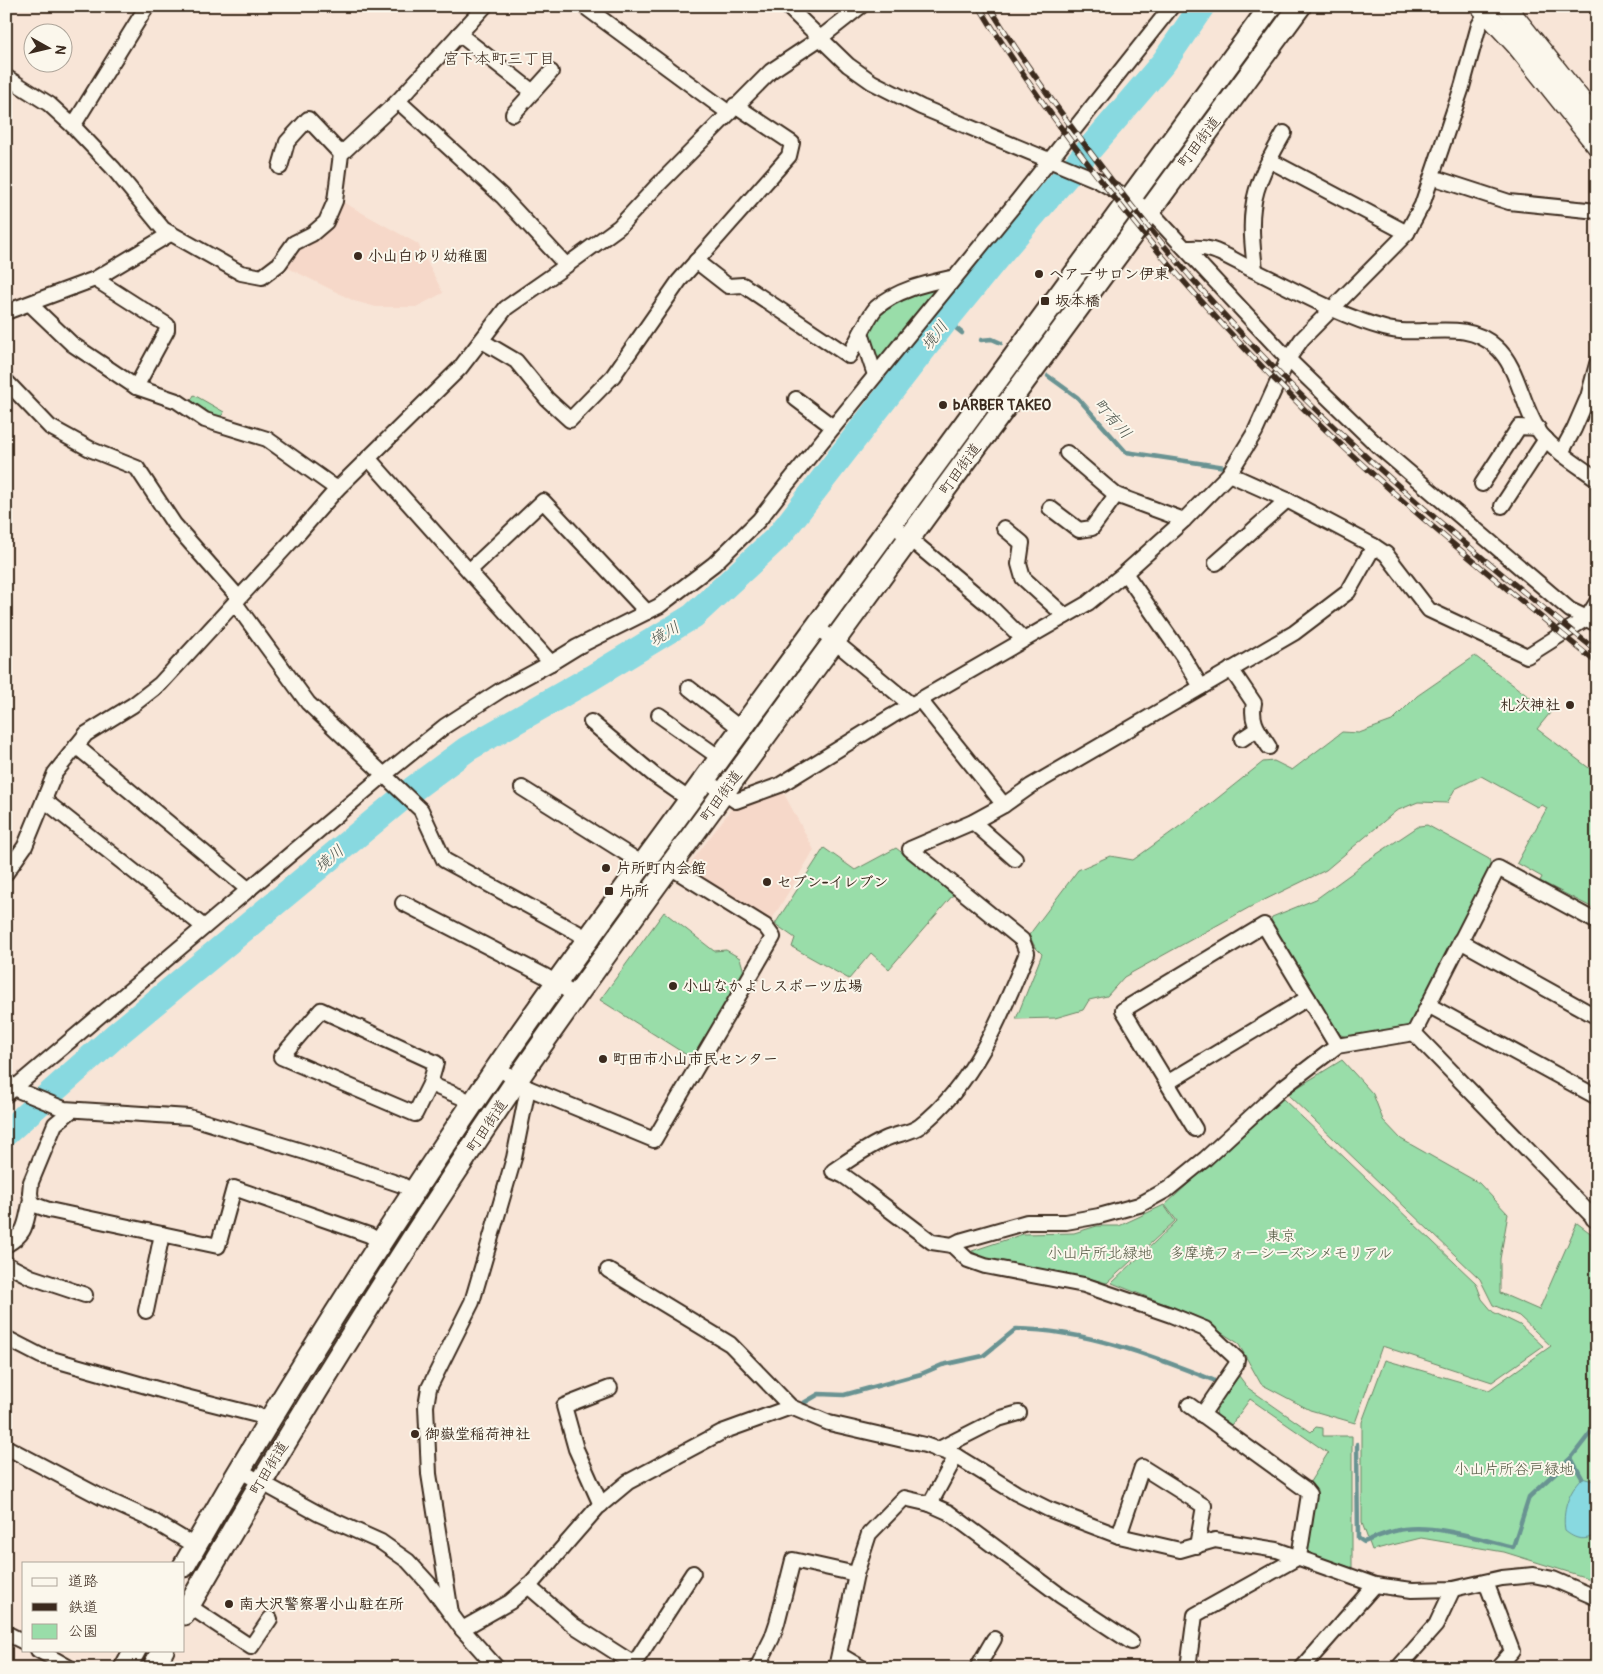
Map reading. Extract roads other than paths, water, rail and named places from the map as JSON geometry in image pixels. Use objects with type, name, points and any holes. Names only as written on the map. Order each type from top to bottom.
[{"type":"main road","name":"町田街道","points":[[185,1564],[239,1470],[381,1242],[497,1067],[891,523],[1271,6]]},
{"type":"main road","name":"町田街道","points":[[186,1610],[260,1482],[401,1255],[523,1085],[576,996],[1300,6]]},
{"type":"main road","points":[[1506,6],[1597,120]]},
{"type":"main road","points":[[1483,10],[1516,45],[1597,146]]},
{"type":"main road","points":[[126,1668],[135,1652]]},
{"type":"main road","points":[[153,1668],[162,1652]]},
{"type":"street","points":[[73,126],[147,6]]},
{"type":"street","points":[[6,77],[49,104],[73,126],[113,168],[163,229],[241,273],[262,276],[279,264],[294,243],[312,234],[326,222],[335,201],[341,154],[398,101],[485,6]]},
{"type":"street","points":[[482,341],[516,361],[547,399],[570,420],[613,376],[679,281],[789,156],[792,143],[732,109],[584,6]]},
{"type":"street","points":[[787,6],[848,65],[872,82],[921,107],[1097,180],[1130,197],[1149,210],[1288,359],[1378,446],[1570,610],[1592,620]]},
{"type":"street","points":[[6,873],[25,846],[55,773],[86,734],[133,705],[160,684],[297,536],[337,489],[460,368],[506,308],[619,227],[771,70],[819,39],[861,6]]},
{"type":"street","points":[[414,1192],[402,1185],[306,1152],[190,1117],[68,1110],[12,1089],[204,927],[388,778],[445,726],[501,690],[577,647],[659,606],[714,564],[759,520],[1052,160],[1172,6]]},
{"type":"street","points":[[705,780],[736,802],[780,785],[1023,639],[1088,603],[1184,520],[1229,474],[1255,432],[1288,359],[1302,339],[1406,233],[1422,206],[1462,87],[1483,10]]},
{"type":"street","points":[[459,34],[532,92]]},
{"type":"street","points":[[513,114],[550,72]]},
{"type":"street","points":[[398,101],[502,196],[566,265]]},
{"type":"street","points":[[280,167],[288,142],[308,119],[341,154]]},
{"type":"street","points":[[1255,270],[1252,225],[1253,207],[1269,160],[1284,133]]},
{"type":"street","points":[[1269,160],[1406,233]]},
{"type":"street","points":[[1432,177],[1509,202],[1597,211]]},
{"type":"street","points":[[6,312],[95,279],[170,234]]},
{"type":"street","points":[[1185,248],[1208,249],[1331,308],[1385,328],[1410,331],[1469,331],[1483,336],[1498,347],[1510,364],[1522,395],[1538,428],[1546,439],[1561,453],[1597,479]]},
{"type":"street","points":[[696,261],[728,286],[743,285],[849,356],[875,309],[896,295],[922,284],[955,277]]},
{"type":"street","points":[[95,279],[167,325],[167,330],[136,388]]},
{"type":"street","points":[[30,304],[72,344],[136,388],[177,401],[206,420],[267,439],[337,489]]},
{"type":"street","points":[[861,333],[875,376]]},
{"type":"street","points":[[1561,453],[1588,397],[1597,364]]},
{"type":"street","points":[[6,382],[50,427],[92,450],[137,468],[174,524],[237,600],[308,703],[421,810],[444,860],[589,939]]},
{"type":"street","points":[[796,399],[833,427]]},
{"type":"street","points":[[1482,484],[1519,427],[1538,428]]},
{"type":"street","points":[[1502,506],[1546,439]]},
{"type":"street","points":[[1067,453],[1116,495],[1184,520]]},
{"type":"street","points":[[368,458],[551,663]]},
{"type":"street","points":[[1229,474],[1287,500],[1374,546],[1386,554],[1429,610],[1527,656],[1592,620],[1597,602]]},
{"type":"street","points":[[1050,508],[1079,530],[1092,528],[1116,495]]},
{"type":"street","points":[[1216,563],[1287,500]]},
{"type":"street","points":[[468,570],[543,501],[647,612]]},
{"type":"street","points":[[891,523],[991,607],[1023,639]]},
{"type":"street","points":[[1004,528],[1022,543],[1019,564],[1023,578],[1065,616]]},
{"type":"street","points":[[1374,546],[1348,592],[1294,633],[1031,786],[1004,805],[973,822],[910,849],[1022,940],[1027,953],[998,1023],[976,1060],[947,1101],[919,1127],[886,1139],[858,1153],[834,1171],[858,1186],[932,1242],[952,1245],[968,1238],[1027,1222],[1066,1222],[1099,1216],[1139,1205],[1168,1189],[1205,1159],[1281,1089],[1337,1046],[1414,1033]]},
{"type":"street","points":[[1124,573],[1182,656],[1201,687]]},
{"type":"street","points":[[816,626],[915,703],[1004,805]]},
{"type":"street","points":[[1231,669],[1254,703],[1252,713],[1258,729],[1269,747]]},
{"type":"street","points":[[689,688],[741,729]]},
{"type":"street","points":[[660,715],[720,758]]},
{"type":"street","points":[[591,722],[654,775],[690,800]]},
{"type":"street","points":[[1242,740],[1258,729]]},
{"type":"street","points":[[76,746],[249,890]]},
{"type":"street","points":[[522,788],[643,864]]},
{"type":"street","points":[[44,800],[204,927]]},
{"type":"street","points":[[973,822],[1015,859]]},
{"type":"street","points":[[497,1067],[523,1085],[654,1140],[773,937],[765,926],[670,867]]},
{"type":"street","points":[[1414,1033],[1498,868],[1597,922]]},
{"type":"street","points":[[403,903],[557,983],[576,996]]},
{"type":"street","points":[[1195,1129],[1123,1010],[1264,925],[1337,1046]]},
{"type":"street","points":[[1460,941],[1597,1016]]},
{"type":"street","points":[[1166,1083],[1308,998]]},
{"type":"street","points":[[1428,1005],[1597,1096]]},
{"type":"street","points":[[321,1010],[436,1063],[430,1084],[415,1114],[281,1057],[321,1010]]},
{"type":"street","points":[[1414,1033],[1596,1216]]},
{"type":"street","points":[[430,1084],[461,1096],[472,1104]]},
{"type":"street","points":[[451,1613],[429,1474],[426,1406],[429,1388],[472,1302],[514,1158],[523,1085]]},
{"type":"street","points":[[6,1245],[23,1233],[31,1200],[31,1182],[55,1124],[68,1110]]},
{"type":"street","points":[[31,1200],[35,1205],[49,1210],[218,1246],[234,1188],[369,1235],[381,1242]]},
{"type":"street","points":[[146,1311],[162,1234]]},
{"type":"street","points":[[952,1245],[968,1260],[985,1266],[1084,1285],[1171,1315],[1205,1330],[1237,1359],[1236,1365],[1202,1415]]},
{"type":"street","points":[[6,1264],[31,1277],[85,1295]]},
{"type":"street","points":[[608,1270],[730,1344],[791,1408],[829,1423],[925,1445],[956,1456],[1016,1493],[1048,1509],[1119,1536],[1180,1550],[1215,1540],[1277,1550],[1376,1585],[1412,1590],[1452,1589],[1511,1576],[1533,1575],[1552,1579],[1597,1598]]},
{"type":"street","points":[[6,1338],[41,1356],[185,1397],[257,1415],[269,1421]]},
{"type":"street","points":[[601,1504],[576,1449],[564,1406],[610,1388]]},
{"type":"street","points":[[1189,1405],[1309,1494],[1299,1557]]},
{"type":"street","points":[[462,1629],[510,1602],[528,1586],[601,1504],[628,1482],[722,1432],[791,1408]]},
{"type":"street","points":[[937,1450],[998,1418],[1019,1413]]},
{"type":"street","points":[[6,1447],[101,1497],[150,1519],[195,1546]]},
{"type":"street","points":[[930,1504],[956,1456]]},
{"type":"street","points":[[1119,1536],[1142,1467],[1204,1506],[1198,1546]]},
{"type":"street","points":[[239,1470],[319,1514],[381,1542],[408,1561],[429,1584],[462,1629],[497,1668]]},
{"type":"street","points":[[862,1668],[838,1661],[856,1574],[869,1534],[904,1498],[930,1504],[948,1512],[1061,1596],[1131,1642]]},
{"type":"street","points":[[1188,1668],[1195,1615],[1299,1557]]},
{"type":"street","points":[[757,1668],[777,1623],[793,1560],[856,1574]]},
{"type":"street","points":[[528,1586],[573,1625],[634,1664],[693,1573]]},
{"type":"street","points":[[1486,1582],[1512,1651],[1497,1668]]},
{"type":"street","points":[[1302,1668],[1376,1585]]},
{"type":"street","points":[[1398,1668],[1436,1625],[1452,1589]]},
{"type":"street","points":[[186,1610],[251,1647],[270,1620]]},
{"type":"street","points":[[6,1633],[22,1641]]},
{"type":"street","points":[[977,1668],[994,1639]]},
{"type":"street","points":[[42,1652],[70,1668]]},
{"type":"water","points":[[1582,1478],[1593,1481],[1597,1486],[1597,1534],[1584,1539],[1576,1538],[1565,1531],[1564,1524],[1567,1503],[1573,1490]]},
{"type":"waterway","name":"境川","points":[[6,1133],[116,1035],[413,789],[467,749],[591,678],[693,616],[779,536],[946,320],[998,256],[1164,62],[1202,6]]},
{"type":"waterway","name":"町有川","points":[[946,320],[962,333]]},
{"type":"waterway","name":"町有川","points":[[981,340],[992,339],[1001,343]]},
{"type":"waterway","name":"町有川","points":[[1048,376],[1077,397],[1126,452],[1225,467]]},
{"type":"waterway","points":[[802,1404],[819,1394],[844,1395],[921,1374],[942,1365],[983,1356],[1016,1329],[1042,1330],[1092,1339],[1141,1353],[1213,1380]]},
{"type":"waterway","points":[[1571,1458],[1591,1432],[1597,1430]]},
{"type":"waterway","points":[[1357,1444],[1358,1538],[1364,1542],[1394,1531],[1417,1528],[1445,1531],[1513,1547],[1529,1497],[1571,1458],[1582,1478]]},
{"type":"railway","points":[[979,6],[1003,45],[1082,156],[1144,235],[1243,347],[1350,453],[1410,507],[1597,663]]},
{"type":"railway","points":[[989,6],[1040,83],[1119,190],[1198,286],[1254,347],[1312,406],[1416,501],[1487,562],[1597,651]]},
{"type":"place","name":"小山白ゆり幼稚園","points":[[358,256]]},
{"type":"place","name":"ヘアーサロン伊東","points":[[1039,274]]},
{"type":"place","name":"坂本橋","points":[[1045,301]]},
{"type":"place","name":"bARBER TAKEO","points":[[943,405]]},
{"type":"place","name":"札次神社","points":[[1570,705]]},
{"type":"place","name":"片所町内会館","points":[[606,868]]},
{"type":"place","name":"セブン-イレブン","points":[[767,882]]},
{"type":"place","name":"片所","points":[[609,891]]},
{"type":"place","name":"小山なかよしスポーツ広場","points":[[673,986]]},
{"type":"place","name":"町田市小山市民センター","points":[[603,1059]]},
{"type":"place","name":"御嶽堂稲荷神社","points":[[415,1434]]},
{"type":"place","name":"南大沢警察署小山駐在所","points":[[229,1604]]},
{"type":"district","name":"宮下本町三丁目","points":[[499,58]]},
{"type":"park label","name":"東京 多摩境フォーシーズンメモリアル","points":[[1281,1244]]},
{"type":"park label","name":"小山片所北緑地","points":[[1100,1253]]},
{"type":"park label","name":"小山片所谷戸緑地","points":[[1514,1469]]}]
